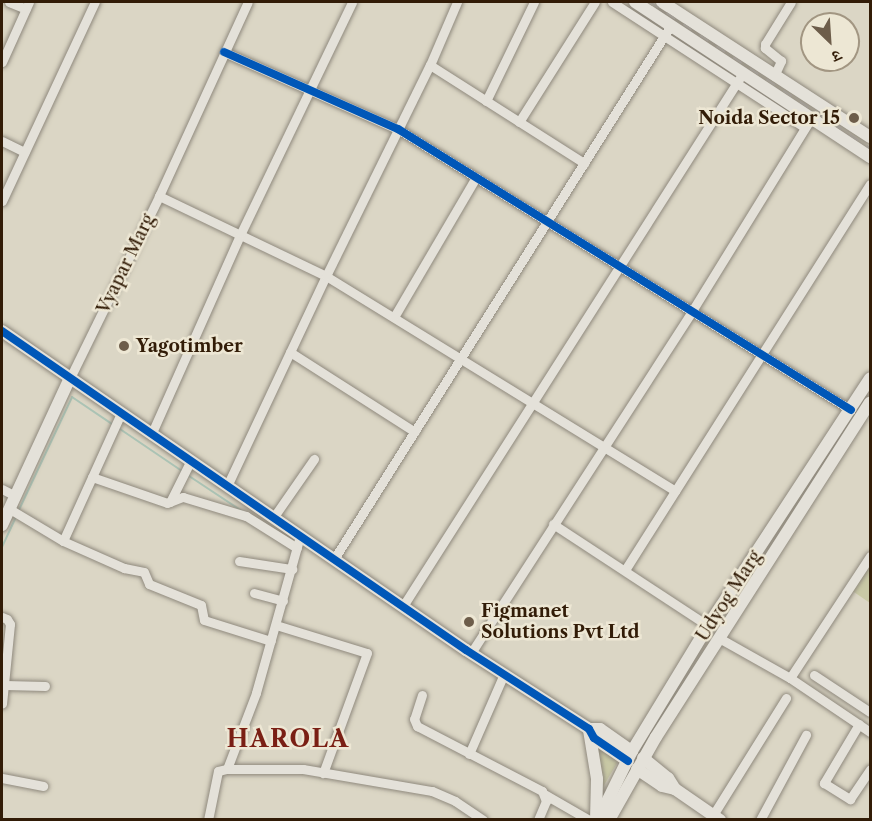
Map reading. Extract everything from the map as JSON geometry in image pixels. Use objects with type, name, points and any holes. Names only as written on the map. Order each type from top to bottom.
[{"type":"street","points":[[2,62],[28,5],[9,2]]},
{"type":"street","points":[[2,201],[95,2]]},
{"type":"street","name":"Vyapar Marg","points":[[2,525],[14,495],[159,196],[248,2]]},
{"type":"street","points":[[151,435],[241,233],[352,2]]},
{"type":"street","points":[[227,486],[326,276],[430,65],[457,2]]},
{"type":"street","points":[[486,101],[534,2]]},
{"type":"street","points":[[519,122],[595,2]]},
{"type":"street","points":[[612,2],[742,73],[808,123]]},
{"type":"street","points":[[662,2],[870,137]]},
{"type":"street","points":[[774,76],[781,61],[764,46],[791,2]]},
{"type":"street","points":[[639,3],[668,31],[736,84],[870,157]]},
{"type":"street","points":[[334,560],[668,31]]},
{"type":"street","points":[[224,52],[398,129],[861,416]]},
{"type":"street","points":[[430,65],[584,163]]},
{"type":"street","points":[[403,606],[622,266],[742,73]]},
{"type":"street","points":[[471,653],[602,446],[692,311],[808,123]]},
{"type":"street","points":[[2,141],[25,152]]},
{"type":"street","points":[[394,317],[476,177]]},
{"type":"street","points":[[625,570],[870,183]]},
{"type":"street","points":[[159,196],[241,233],[326,276],[675,491]]},
{"type":"street","points":[[2,332],[189,464],[227,486],[273,518],[298,542]]},
{"type":"street","points":[[290,352],[415,432]]},
{"type":"street","name":"Udyog Marg","points":[[597,819],[635,759],[708,626],[861,416],[870,378]]},
{"type":"street","name":"Udyog Marg","points":[[609,819],[635,759],[656,737],[870,402]]},
{"type":"street","points":[[63,541],[119,415]]},
{"type":"street","points":[[273,518],[314,459]]},
{"type":"street","points":[[170,502],[189,464]]},
{"type":"street","points":[[92,477],[170,502],[183,497],[245,516],[334,560],[471,653],[589,729],[594,738],[668,778]]},
{"type":"street","points":[[2,489],[14,495]]},
{"type":"street","points":[[10,509],[63,541],[124,568],[144,572],[149,584],[201,605],[204,620],[271,641]]},
{"type":"street","points":[[553,524],[708,626]]},
{"type":"street","points":[[227,769],[256,693],[298,542]]},
{"type":"street","points":[[790,678],[870,556]]},
{"type":"street","points":[[239,561],[292,569]]},
{"type":"street","points":[[254,593],[283,601]]},
{"type":"street","points":[[2,617],[10,624],[2,704]]},
{"type":"street","points":[[276,625],[367,653],[323,773]]},
{"type":"street","points":[[719,638],[790,678],[870,732]]},
{"type":"street","points":[[469,754],[504,674]]},
{"type":"street","points":[[814,675],[870,712]]},
{"type":"street","points":[[5,685],[45,686]]},
{"type":"street","points":[[422,696],[414,719],[417,726],[589,819]]},
{"type":"street","points":[[635,759],[662,786],[675,789],[716,817],[786,698]]},
{"type":"street","points":[[859,724],[824,783],[850,799],[870,769]]},
{"type":"street","points":[[589,729],[597,779],[597,819]]},
{"type":"street","points":[[760,819],[806,735]]},
{"type":"street","points":[[656,737],[654,758],[675,789]]},
{"type":"street","points":[[208,819],[218,771],[303,769],[432,791],[455,801],[483,819]]},
{"type":"street","points":[[2,778],[43,786]]},
{"type":"street","points":[[538,819],[546,801],[544,794]]},
{"type":"green space","points":[[870,561],[870,603],[851,590]]},
{"type":"green space","points":[[598,747],[619,760],[601,790]]},
{"type":"waterway","points":[[18,512],[72,397],[112,424]]},
{"type":"waterway","points":[[117,427],[182,471]]},
{"type":"waterway","points":[[186,474],[242,511]]},
{"type":"waterway","points":[[2,547],[16,517]]},
{"type":"railway","points":[[650,2],[870,148]]},
{"type":"cycle path","points":[[224,52],[398,129],[851,410]]},
{"type":"cycle path","points":[[2,331],[466,650],[589,729],[594,738],[628,761]]},
{"type":"place","name":"Noida Sector 15","points":[[854,118]]},
{"type":"place","name":"Yagotimber","points":[[124,346]]},
{"type":"place","name":"Figmanet Solutions Pvt Ltd","points":[[469,622]]},
{"type":"district","name":"HAROLA","points":[[288,739]]}]
